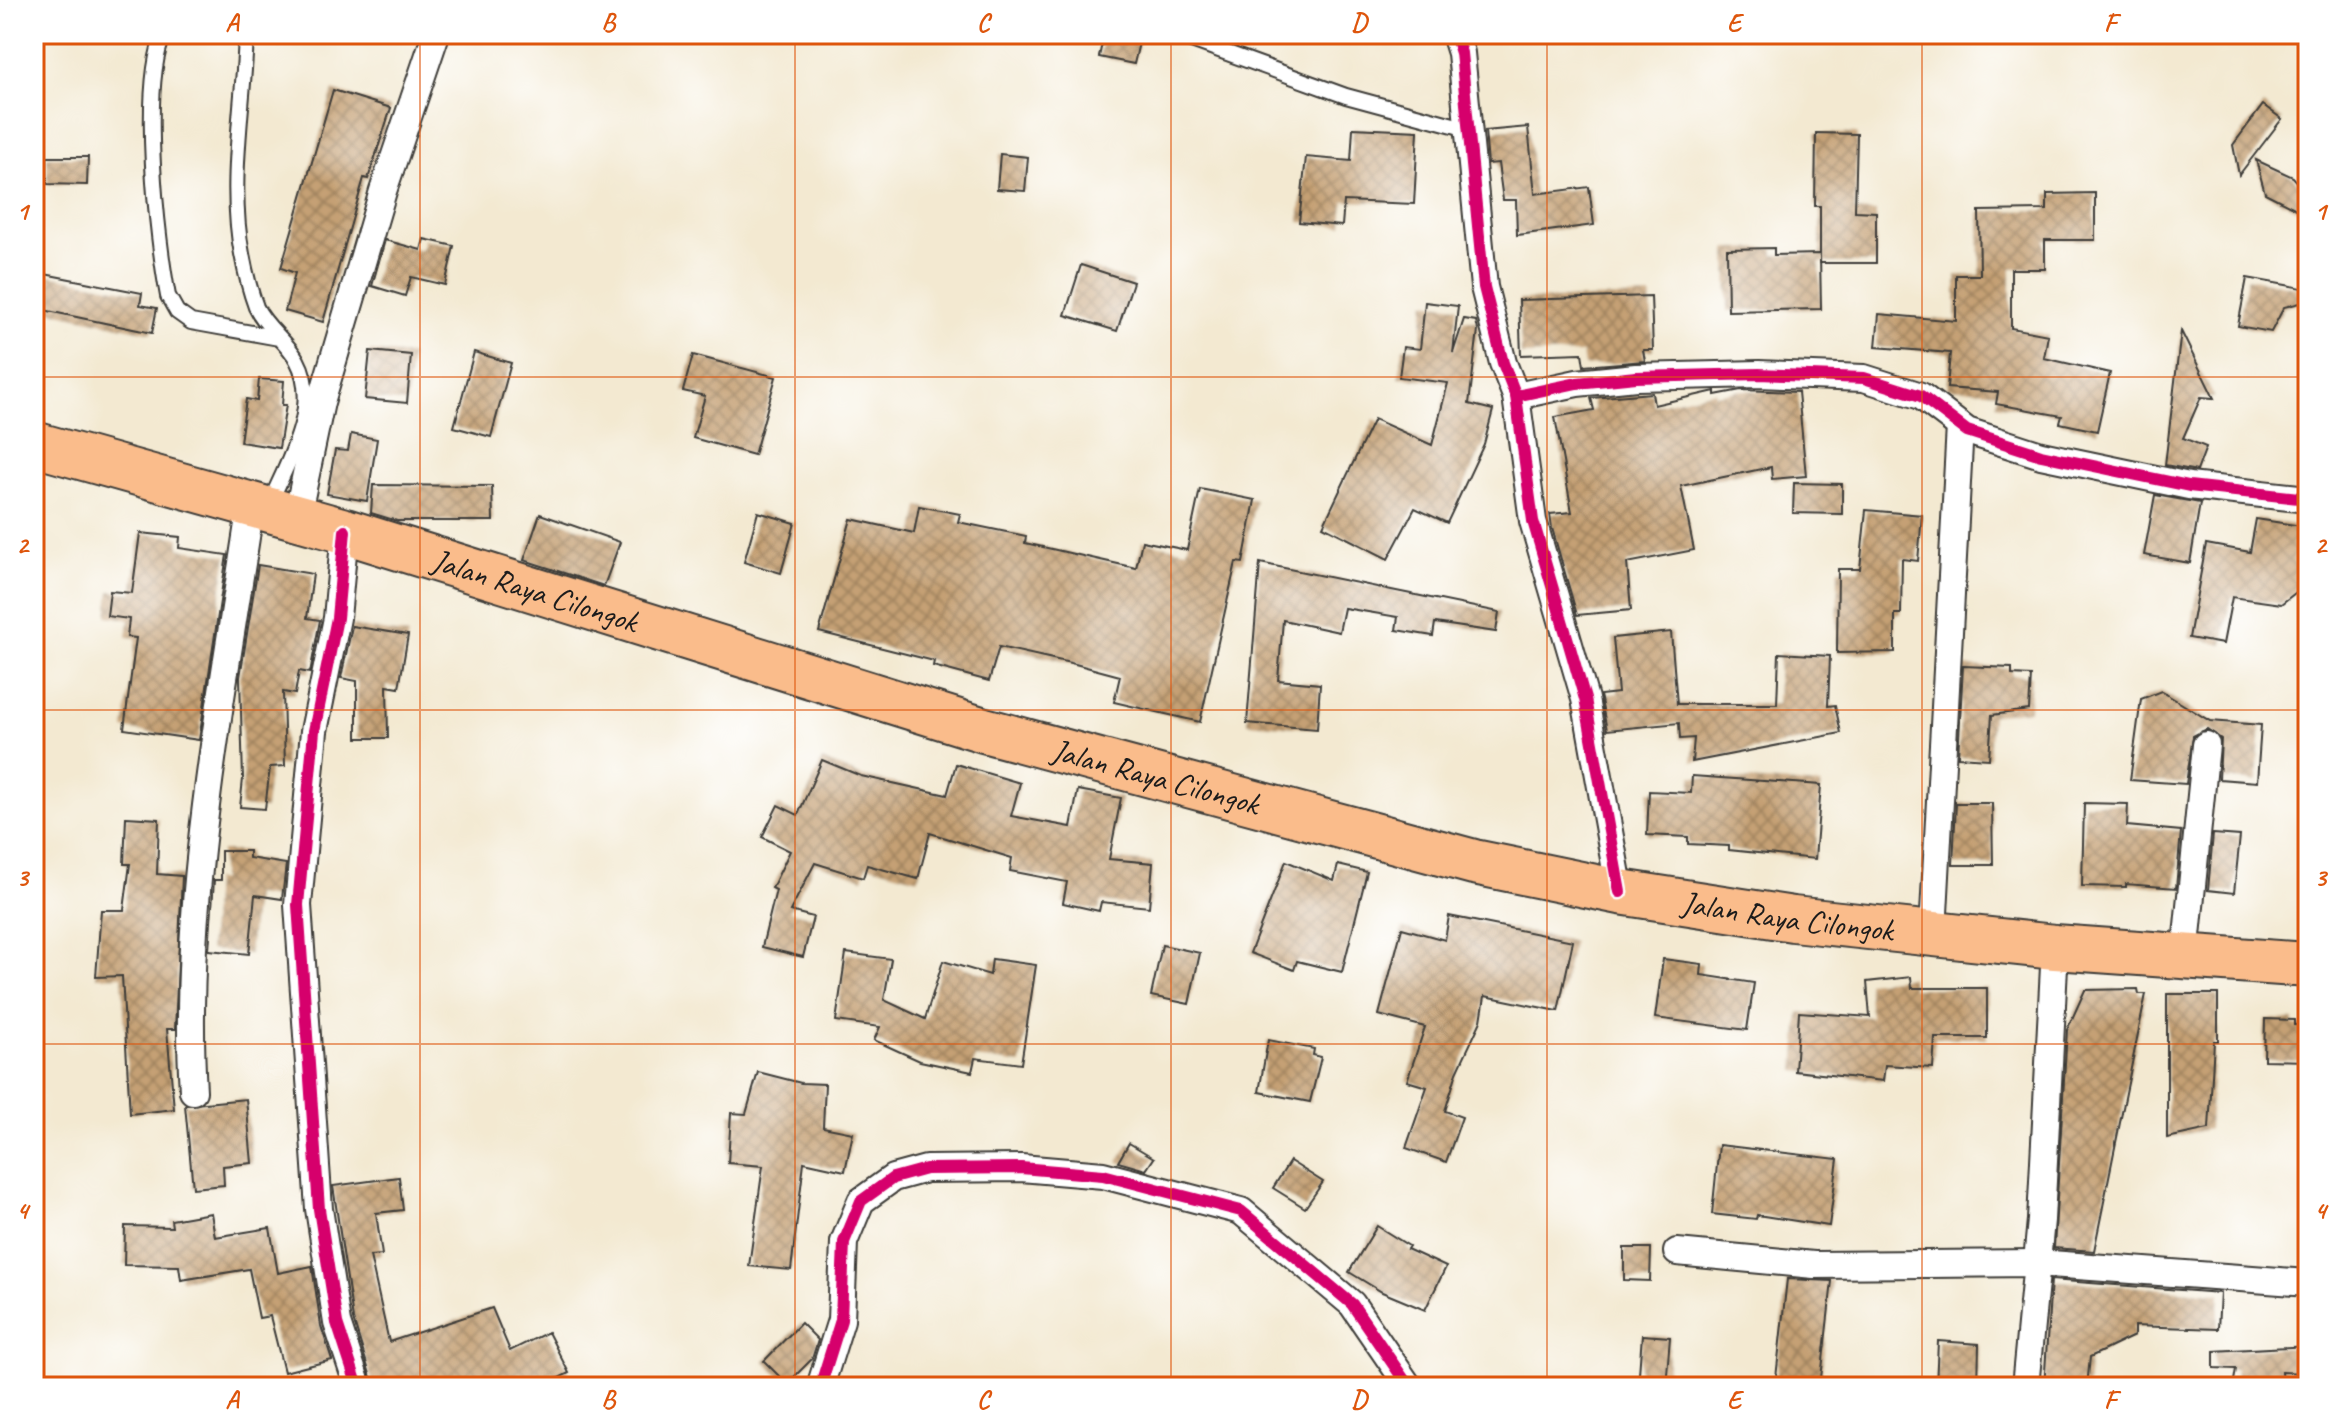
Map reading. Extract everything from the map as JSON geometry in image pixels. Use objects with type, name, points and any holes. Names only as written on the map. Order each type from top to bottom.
[{"type":"highway","name":"Jalan Raya Cilongok","points":[[34,444],[345,531],[984,730],[1474,862],[1620,892],[1793,919],[2055,947],[2308,965]]},
{"type":"street","points":[[193,1091],[189,965],[222,701],[272,510],[321,402],[383,191],[436,34]]},
{"type":"street","points":[[1455,34],[1461,53],[1484,287],[1503,363],[1516,396],[1533,521],[1585,699],[1620,892]]},
{"type":"street","points":[[1516,396],[1577,383],[1636,377],[1759,374],[1864,378],[1921,396],[1960,426],[1991,441],[2096,469],[2189,486],[2308,499]]},
{"type":"street","points":[[1933,932],[1960,426]]},
{"type":"street","points":[[345,531],[335,632],[314,731],[298,905],[319,1209],[337,1323],[358,1387]]},
{"type":"street","points":[[2185,956],[2206,745]]},
{"type":"street","points":[[2025,1387],[2037,1263],[2055,947]]},
{"type":"street","points":[[820,1387],[841,1320],[844,1242],[861,1201],[893,1178],[926,1169],[1021,1168],[1103,1175],[1241,1211],[1352,1304],[1409,1387]]},
{"type":"street","points":[[1677,1252],[1814,1265],[2037,1263],[2308,1283]]},
{"type":"lane","points":[[164,34],[153,99],[154,181],[168,296],[177,312],[191,322],[279,338]]},
{"type":"lane","points":[[246,34],[237,159],[241,251],[257,308],[298,361],[304,382],[299,436],[272,510]]},
{"type":"lane","points":[[1175,34],[1346,96],[1468,129]]},
{"type":"building","points":[[1104,34],[1141,34],[1134,64],[1099,57]]},
{"type":"building","points":[[333,90],[391,108],[368,179],[364,178],[323,322],[285,311],[295,273],[281,268]]},
{"type":"building","points":[[2263,105],[2282,119],[2239,175],[2233,145]]},
{"type":"building","points":[[1528,127],[1535,194],[1589,187],[1594,225],[1517,235],[1516,200],[1503,200],[1498,163],[1488,164],[1485,131]]},
{"type":"building","points":[[1353,128],[1418,131],[1414,204],[1344,201],[1342,226],[1299,222],[1306,157],[1351,161]]},
{"type":"building","points":[[1816,133],[1857,134],[1855,211],[1876,212],[1876,263],[1820,263],[1820,206],[1815,206]]},
{"type":"building","points":[[1000,154],[1028,157],[1025,191],[997,189]]},
{"type":"building","points":[[47,157],[88,157],[87,185],[47,184]]},
{"type":"building","points":[[2256,160],[2293,177],[2308,194],[2308,215],[2265,193]]},
{"type":"building","points":[[2095,193],[2095,240],[2045,240],[2045,269],[2011,269],[2011,328],[2048,335],[2044,358],[2110,373],[2097,431],[2060,423],[2062,416],[1996,404],[1998,392],[1947,388],[1950,353],[1876,347],[1879,314],[1956,321],[1956,275],[1980,275],[1979,211],[2047,210],[2047,194]]},
{"type":"building","points":[[424,239],[454,246],[445,285],[411,277],[405,296],[372,286],[385,240],[421,250]]},
{"type":"building","points":[[1774,248],[1774,255],[1820,254],[1821,309],[1728,311],[1727,249]]},
{"type":"building","points":[[1081,265],[1133,282],[1117,331],[1065,315]]},
{"type":"building","points":[[34,272],[142,293],[140,305],[157,308],[152,333],[34,308]]},
{"type":"building","points":[[2247,278],[2308,289],[2308,301],[2284,307],[2271,332],[2238,326]]},
{"type":"building","points":[[1651,296],[1653,350],[1643,350],[1645,361],[1584,366],[1582,353],[1521,355],[1519,300]]},
{"type":"building","points":[[1425,302],[1458,306],[1453,353],[1464,319],[1476,321],[1478,330],[1469,404],[1493,410],[1484,444],[1447,523],[1415,508],[1388,559],[1323,526],[1374,419],[1432,445],[1448,383],[1399,377],[1403,347],[1420,349]]},
{"type":"building","points":[[2181,331],[2214,398],[2201,397],[2183,438],[2206,447],[2197,471],[2165,465]]},
{"type":"building","points":[[370,351],[411,355],[407,403],[365,399]]},
{"type":"building","points":[[474,352],[511,363],[491,437],[454,427]]},
{"type":"building","points":[[693,355],[776,377],[754,455],[693,438],[705,396],[683,391]]},
{"type":"building","points":[[259,379],[284,381],[282,405],[286,405],[279,448],[240,442],[246,399],[257,401]]},
{"type":"building","points":[[1741,390],[1798,392],[1806,476],[1772,479],[1771,467],[1681,486],[1694,550],[1627,563],[1631,610],[1577,615],[1550,514],[1572,512],[1555,417],[1594,410],[1591,398],[1652,393],[1654,405],[1715,391],[1715,395]]},
{"type":"building","points":[[351,434],[377,439],[367,501],[327,494],[335,450],[348,451]]},
{"type":"building","points":[[1794,483],[1842,484],[1842,514],[1793,513]]},
{"type":"building","points":[[373,485],[492,486],[493,521],[397,521],[371,513]]},
{"type":"building","points":[[1200,489],[1255,500],[1243,563],[1236,562],[1200,722],[1114,702],[1120,676],[1075,664],[999,647],[989,681],[933,666],[934,661],[819,632],[851,519],[914,533],[919,506],[960,514],[958,522],[1026,536],[1025,543],[1136,568],[1142,541],[1187,550]]},
{"type":"building","points":[[2155,495],[2200,503],[2190,563],[2144,555]]},
{"type":"building","points":[[1866,510],[1922,515],[1918,561],[1902,559],[1901,614],[1895,614],[1895,652],[1837,653],[1838,569],[1860,569]]},
{"type":"building","points":[[758,512],[795,523],[781,573],[744,562]]},
{"type":"building","points":[[540,514],[620,542],[604,586],[524,560]]},
{"type":"building","points":[[2256,519],[2308,527],[2304,586],[2281,604],[2232,597],[2223,644],[2189,638],[2206,544],[2250,552]]},
{"type":"building","points":[[140,533],[180,537],[179,548],[227,555],[199,740],[124,729],[136,638],[127,637],[129,619],[107,616],[110,591],[132,593]]},
{"type":"building","points":[[1260,563],[1499,612],[1496,632],[1435,623],[1433,636],[1396,630],[1398,617],[1344,608],[1339,632],[1283,620],[1278,680],[1320,684],[1317,729],[1247,723]]},
{"type":"building","points":[[258,565],[313,574],[307,618],[320,620],[310,673],[299,671],[295,694],[283,692],[285,766],[270,767],[265,809],[240,807],[243,779],[240,677]]},
{"type":"building","points":[[352,626],[408,635],[399,688],[387,686],[388,738],[357,738],[357,681],[341,678]]},
{"type":"building","points":[[1671,632],[1677,704],[1777,704],[1779,653],[1830,656],[1828,706],[1835,705],[1841,733],[1692,762],[1694,738],[1680,739],[1679,723],[1607,730],[1600,695],[1618,693],[1613,638]]},
{"type":"building","points":[[1963,666],[2012,668],[2012,675],[2031,676],[2029,710],[1992,715],[1989,759],[1958,757]]},
{"type":"building","points":[[2161,691],[2210,721],[2261,725],[2257,782],[2219,779],[2221,739],[2207,729],[2193,736],[2186,784],[2130,780],[2141,699]]},
{"type":"building","points":[[822,760],[861,776],[947,795],[956,764],[1020,783],[1011,816],[1071,827],[1078,790],[1121,798],[1109,859],[1153,863],[1149,907],[1101,902],[1099,911],[1063,903],[1067,882],[1010,871],[1012,858],[930,833],[918,879],[867,865],[863,878],[815,863],[790,911],[813,917],[803,957],[762,947],[776,890],[772,888],[790,851],[762,837],[778,805],[798,815]]},
{"type":"building","points":[[1692,776],[1821,785],[1815,859],[1729,850],[1729,846],[1688,844],[1688,837],[1647,835],[1649,791],[1691,793]]},
{"type":"building","points":[[1956,803],[1992,803],[1993,865],[1953,865]]},
{"type":"building","points":[[2084,803],[2128,804],[2127,826],[2181,831],[2176,888],[2126,884],[2126,887],[2082,886]]},
{"type":"building","points":[[126,817],[159,819],[157,874],[182,876],[175,1029],[167,1029],[174,1109],[130,1114],[122,976],[96,977],[101,910],[124,910],[130,864],[124,864]]},
{"type":"building","points":[[2213,834],[2240,836],[2234,893],[2208,890]]},
{"type":"building","points":[[221,851],[249,851],[249,858],[286,864],[282,899],[255,895],[249,954],[209,950],[214,880],[221,880]]},
{"type":"building","points":[[1286,861],[1334,881],[1338,865],[1367,872],[1342,972],[1297,961],[1294,970],[1250,953]]},
{"type":"building","points":[[1449,916],[1573,941],[1558,1011],[1485,996],[1481,1021],[1457,1072],[1445,1111],[1462,1117],[1446,1162],[1406,1148],[1427,1087],[1407,1081],[1425,1027],[1379,1015],[1402,928],[1445,940]]},
{"type":"building","points":[[1162,945],[1200,953],[1189,1004],[1151,996]]},
{"type":"building","points":[[846,953],[891,959],[884,1000],[925,1019],[943,961],[990,975],[992,959],[1036,965],[1021,1064],[975,1058],[972,1072],[920,1061],[874,1040],[880,1027],[836,1021]]},
{"type":"building","points":[[1663,959],[1702,964],[1701,975],[1754,983],[1747,1030],[1655,1018]]},
{"type":"building","points":[[1911,977],[1912,988],[1987,988],[1987,1038],[1935,1038],[1933,1068],[1885,1065],[1883,1081],[1795,1071],[1799,1012],[1870,1017],[1867,982]]},
{"type":"building","points":[[2138,989],[2139,994],[2146,994],[2094,1251],[2054,1248],[2067,1030],[2085,990]]},
{"type":"building","points":[[2167,994],[2218,994],[2218,1041],[2214,1041],[2209,1129],[2167,1138]]},
{"type":"building","points":[[2265,1019],[2294,1020],[2294,1025],[2308,1025],[2308,1061],[2264,1060]]},
{"type":"building","points":[[1268,1040],[1314,1049],[1313,1055],[1321,1057],[1310,1102],[1259,1092]]},
{"type":"building","points":[[758,1072],[801,1083],[825,1084],[823,1127],[853,1133],[845,1171],[804,1162],[791,1270],[749,1266],[763,1166],[728,1163],[731,1113],[746,1114]]},
{"type":"building","points":[[246,1099],[252,1163],[223,1166],[224,1185],[193,1188],[185,1105]]},
{"type":"building","points":[[1129,1143],[1154,1158],[1146,1170],[1118,1162]]},
{"type":"building","points":[[1719,1145],[1838,1159],[1829,1226],[1757,1215],[1756,1219],[1712,1214]]},
{"type":"building","points":[[1290,1161],[1323,1182],[1305,1208],[1273,1188]]},
{"type":"building","points":[[399,1177],[403,1210],[376,1213],[382,1255],[370,1256],[389,1342],[492,1308],[510,1351],[548,1332],[569,1373],[541,1387],[374,1387],[353,1319],[333,1186]]},
{"type":"building","points":[[211,1213],[215,1237],[270,1228],[278,1273],[312,1266],[321,1326],[332,1360],[284,1372],[270,1316],[259,1318],[249,1269],[181,1280],[179,1266],[124,1265],[125,1226],[172,1227],[171,1220]]},
{"type":"building","points":[[1377,1226],[1409,1246],[1407,1249],[1446,1267],[1425,1310],[1382,1292],[1349,1272]]},
{"type":"building","points":[[1624,1248],[1651,1248],[1650,1281],[1624,1280]]},
{"type":"building","points":[[1787,1279],[1832,1281],[1820,1387],[1775,1387]]},
{"type":"building","points":[[2051,1280],[2220,1293],[2218,1329],[2134,1326],[2134,1336],[2090,1357],[2087,1387],[2044,1387]]},
{"type":"building","points":[[801,1323],[818,1340],[812,1359],[787,1384],[764,1361]]},
{"type":"building","points":[[1642,1335],[1670,1337],[1666,1387],[1638,1387]]},
{"type":"building","points":[[1938,1341],[1979,1344],[1978,1387],[1936,1387]]},
{"type":"building","points":[[2308,1346],[2308,1373],[2282,1372],[2283,1387],[2233,1387],[2236,1369],[2214,1368],[2214,1351]]},
{"type":"cycle path","points":[[1455,34],[1461,53],[1484,287],[1503,363],[1516,396],[1533,521],[1585,699],[1620,892]]},
{"type":"cycle path","points":[[1516,396],[1577,383],[1636,377],[1759,374],[1864,378],[1921,396],[1967,431],[2041,455],[2189,486],[2308,499]]},
{"type":"cycle path","points":[[345,531],[337,618],[314,731],[298,905],[319,1209],[337,1323],[358,1387]]},
{"type":"cycle path","points":[[820,1387],[841,1320],[844,1242],[861,1201],[893,1178],[926,1169],[1021,1168],[1103,1175],[1241,1211],[1352,1304],[1409,1387]]}]
